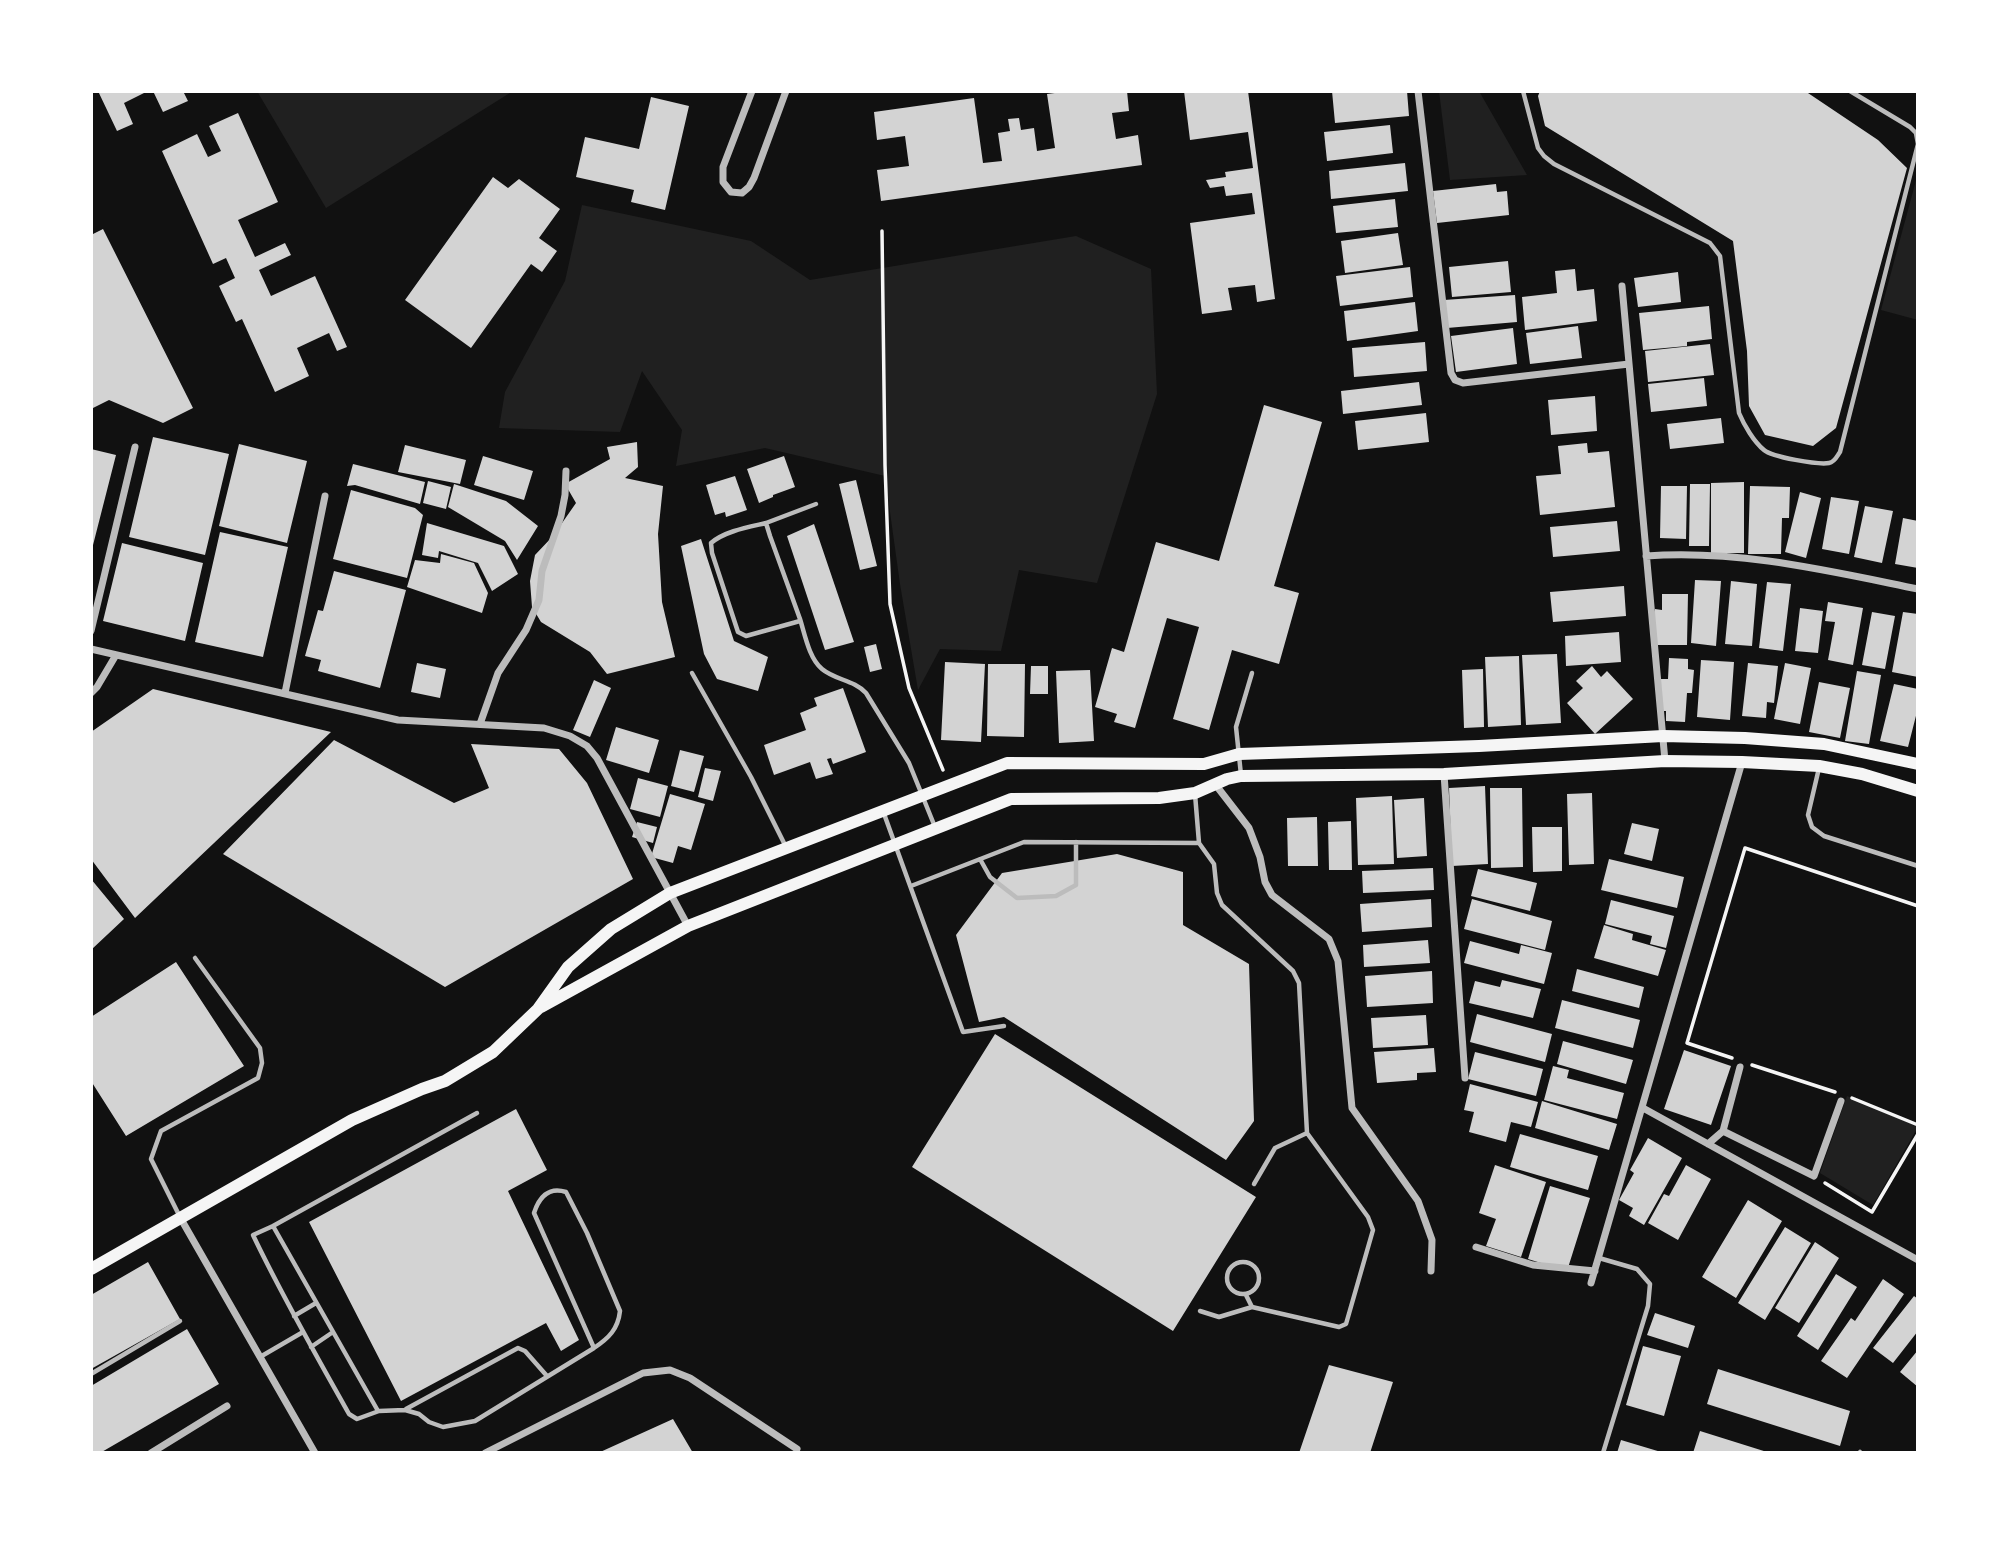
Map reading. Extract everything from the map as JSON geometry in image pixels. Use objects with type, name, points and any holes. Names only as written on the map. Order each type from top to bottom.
[{"type":"main road","points":[[91,1269],[352,1120],[446,1081],[493,1052],[538,1009],[568,967],[602,936],[670,893],[1007,763],[1204,764],[1238,754],[1479,747],[1663,736],[1824,744],[1918,764]]},
{"type":"main road","points":[[538,1009],[688,926],[1012,799],[1159,798],[1195,793],[1241,776],[1444,774],[1665,761],[1819,766],[1862,774],[1918,791]]},
{"type":"street","points":[[752,91],[723,167],[723,181],[731,192],[742,193],[754,178],[786,91]]},
{"type":"street","points":[[1418,91],[1451,373],[1455,380],[1463,383],[1629,364]]},
{"type":"street","points":[[1622,286],[1665,761]]},
{"type":"street","points":[[91,631],[135,447]]},
{"type":"street","points":[[480,723],[498,673],[526,630],[539,600],[542,571],[561,516],[566,471]]},
{"type":"street","points":[[285,693],[325,496]]},
{"type":"street","points":[[1646,556],[1688,554],[1787,564],[1918,589]]},
{"type":"street","points":[[91,649],[398,720],[544,728],[570,736],[587,746],[597,758],[688,926]]},
{"type":"street","points":[[91,693],[116,655]]},
{"type":"street","points":[[1591,1283],[1742,762]]},
{"type":"street","points":[[1444,774],[1465,1078]]},
{"type":"street","points":[[1215,784],[1249,828],[1260,857],[1265,882],[1272,895],[1329,939],[1338,961],[1352,1108],[1418,1201],[1433,1240],[1432,1271]]},
{"type":"street","points":[[1709,1144],[1723,1131],[1743,1065]]},
{"type":"street","points":[[1723,1131],[1814,1176],[1844,1099]]},
{"type":"street","points":[[1643,1108],[1918,1259]]},
{"type":"street","points":[[181,1219],[314,1453]]},
{"type":"street","points":[[1476,1247],[1532,1265],[1595,1271]]},
{"type":"street","points":[[485,1453],[643,1373],[670,1370],[690,1378],[797,1449]]},
{"type":"street","points":[[153,1452],[227,1406]]},
{"type":"lane","points":[[1523,91],[1538,148],[1544,156],[1554,164],[1715,247],[1720,256],[1742,420],[1766,452],[1782,458],[1828,463],[1836,460],[1840,452],[1918,144],[1916,133],[1910,127],[1850,91]]},
{"type":"lane","points":[[800,621],[746,636],[738,632],[711,543],[717,538],[816,504]]},
{"type":"lane","points":[[766,523],[808,646],[821,668],[860,686],[866,692],[909,763],[936,828]]},
{"type":"lane","points":[[692,673],[751,777],[786,848]]},
{"type":"lane","points":[[1241,776],[1236,727],[1252,673]]},
{"type":"lane","points":[[1819,766],[1808,815],[1812,827],[1824,836],[1918,866]]},
{"type":"lane","points":[[1195,793],[1199,843],[1214,864],[1217,893],[1222,905],[1293,971],[1299,983],[1307,1133],[1368,1217],[1373,1230],[1346,1324],[1339,1327],[1252,1307],[1219,1317],[1200,1311]]},
{"type":"lane","points":[[883,811],[964,1032],[1004,1026]]},
{"type":"lane","points":[[911,886],[1024,842],[1199,843]]},
{"type":"lane","points":[[980,859],[990,877],[1017,898],[1056,896],[1076,885],[1076,842]]},
{"type":"lane","points":[[181,1219],[151,1159],[161,1131],[258,1078],[262,1063],[260,1048],[195,958]]},
{"type":"lane","points":[[477,1113],[253,1235],[311,1347],[349,1414],[357,1419],[379,1411],[405,1410],[443,1427],[475,1421],[604,1342],[618,1324],[621,1311],[566,1192],[557,1189],[547,1192],[538,1201],[534,1213],[594,1348]]},
{"type":"lane","points":[[1254,1184],[1275,1148],[1307,1133]]},
{"type":"lane","points":[[273,1226],[379,1411]]},
{"type":"lane","points":[[1599,1258],[1637,1269],[1650,1284],[1648,1307],[1603,1453]]},
{"type":"lane","points":[[1238,1263],[1249,1263],[1259,1275],[1260,1280],[1255,1290],[1246,1295],[1236,1293],[1228,1285],[1227,1274],[1238,1263]]},
{"type":"lane","points":[[1246,1295],[1252,1307]]},
{"type":"lane","points":[[294,1316],[316,1303]]},
{"type":"lane","points":[[91,1374],[180,1321]]},
{"type":"lane","points":[[259,1358],[303,1332]]},
{"type":"lane","points":[[311,1347],[333,1332]]},
{"type":"lane","points":[[405,1410],[518,1348],[525,1351],[547,1377]]},
{"type":"path","points":[[882,231],[884,465],[890,604],[909,688],[949,785]]},
{"type":"path","points":[[1734,1059],[1686,1044],[1745,848],[1918,906]]},
{"type":"path","points":[[1743,1065],[1837,1093]]},
{"type":"path","points":[[1844,1099],[1918,1125]]},
{"type":"path","points":[[1814,1176],[1871,1212],[1918,1134]]},
{"type":"shaded area","points":[[257,91],[513,91],[326,208]]},
{"type":"shaded area","points":[[1439,91],[1479,91],[1527,175],[1450,180]]},
{"type":"shaded area","points":[[1918,173],[1918,320],[1881,310]]},
{"type":"shaded area","points":[[582,205],[751,241],[810,280],[1076,236],[1151,269],[1157,394],[1097,583],[1019,570],[1001,651],[940,649],[918,690],[885,476],[765,448],[676,466],[682,430],[642,371],[620,432],[499,428],[505,392],[565,281]]},
{"type":"shaded area","points":[[1847,1096],[1918,1127],[1873,1205],[1820,1173]]},
{"type":"building","points":[[98,91],[148,91],[124,103],[133,124],[117,131]]},
{"type":"building","points":[[153,91],[183,91],[188,101],[163,112]]},
{"type":"building","points":[[1070,91],[1127,91],[1129,111],[1112,113],[1116,139],[1138,135],[1142,165],[881,201],[877,170],[909,166],[905,136],[877,140],[874,112],[974,98],[983,163],[1002,161],[998,133],[1010,131],[1008,119],[1019,118],[1021,130],[1034,128],[1037,151],[1055,148],[1047,94]]},
{"type":"building","points":[[1184,91],[1248,91],[1275,299],[1257,302],[1255,285],[1228,288],[1232,310],[1202,314],[1190,223],[1255,214],[1252,193],[1226,196],[1224,186],[1210,188],[1206,180],[1226,177],[1225,172],[1253,168],[1248,132],[1190,140]]},
{"type":"building","points":[[1332,91],[1407,91],[1409,116],[1335,123]]},
{"type":"building","points":[[1540,91],[1805,91],[1878,140],[1907,168],[1836,428],[1813,446],[1765,435],[1749,406],[1747,351],[1733,241],[1545,126],[1538,96]]},
{"type":"building","points":[[651,97],[689,106],[665,210],[631,202],[634,190],[576,177],[585,137],[639,149]]},
{"type":"building","points":[[238,113],[278,202],[238,220],[255,257],[285,243],[291,255],[259,270],[271,296],[315,276],[347,347],[337,351],[329,333],[297,348],[309,376],[275,392],[242,319],[236,322],[219,286],[235,278],[226,258],[213,264],[162,151],[197,134],[208,157],[221,151],[209,126]]},
{"type":"building","points":[[1390,125],[1393,153],[1327,161],[1324,132]]},
{"type":"building","points":[[1405,163],[1408,191],[1331,199],[1329,171]]},
{"type":"building","points":[[493,177],[508,188],[519,179],[560,209],[539,238],[557,251],[542,272],[531,264],[471,348],[405,300]]},
{"type":"building","points":[[1496,184],[1497,192],[1507,191],[1509,215],[1437,223],[1433,191]]},
{"type":"building","points":[[1395,199],[1398,227],[1336,233],[1333,206]]},
{"type":"building","points":[[103,229],[193,408],[163,423],[109,400],[91,409],[91,235]]},
{"type":"building","points":[[1398,233],[1403,265],[1345,273],[1341,241]]},
{"type":"building","points":[[1508,261],[1511,292],[1452,297],[1449,267]]},
{"type":"building","points":[[1410,267],[1413,297],[1340,306],[1336,276]]},
{"type":"building","points":[[1575,269],[1577,291],[1594,289],[1597,321],[1525,330],[1522,297],[1557,293],[1555,271]]},
{"type":"building","points":[[1678,272],[1681,302],[1638,307],[1634,278]]},
{"type":"building","points":[[1515,295],[1517,322],[1447,328],[1444,300]]},
{"type":"building","points":[[1415,302],[1418,331],[1347,341],[1344,311]]},
{"type":"building","points":[[1709,306],[1712,339],[1687,342],[1687,346],[1643,350],[1639,313]]},
{"type":"building","points":[[1578,326],[1582,358],[1530,364],[1526,333]]},
{"type":"building","points":[[1513,328],[1517,364],[1456,372],[1451,336]]},
{"type":"building","points":[[1425,342],[1427,371],[1354,377],[1352,348]]},
{"type":"building","points":[[1710,344],[1714,375],[1648,382],[1645,351]]},
{"type":"building","points":[[1704,378],[1707,406],[1651,412],[1648,384]]},
{"type":"building","points":[[1419,382],[1422,405],[1343,414],[1341,391]]},
{"type":"building","points":[[1595,396],[1597,431],[1551,435],[1548,400]]},
{"type":"building","points":[[1264,405],[1322,422],[1274,586],[1299,593],[1279,664],[1232,650],[1209,730],[1173,719],[1199,627],[1167,618],[1135,728],[1114,722],[1117,714],[1095,707],[1112,648],[1124,652],[1156,542],[1219,561]]},
{"type":"building","points":[[1426,413],[1429,442],[1358,450],[1355,421]]},
{"type":"building","points":[[1721,418],[1724,443],[1670,449],[1667,424]]},
{"type":"building","points":[[153,437],[229,454],[205,555],[129,537]]},
{"type":"building","points":[[637,442],[638,467],[625,478],[663,486],[658,534],[662,602],[675,657],[607,674],[590,652],[541,622],[532,607],[530,581],[535,555],[553,536],[576,503],[565,484],[610,459],[607,447]]},
{"type":"building","points":[[1587,443],[1588,453],[1609,451],[1615,507],[1540,515],[1536,476],[1561,474],[1558,446]]},
{"type":"building","points":[[239,444],[307,461],[287,543],[219,526]]},
{"type":"building","points":[[405,445],[466,460],[460,484],[398,472]]},
{"type":"building","points":[[91,449],[116,455],[92,549],[91,549]]},
{"type":"building","points":[[483,456],[533,471],[524,500],[474,485]]},
{"type":"building","points":[[784,456],[795,487],[759,503],[747,469]]},
{"type":"building","points":[[353,464],[425,482],[420,504],[355,485],[347,486]]},
{"type":"building","points":[[735,476],[747,510],[726,517],[725,512],[715,515],[706,485]]},
{"type":"building","points":[[856,480],[877,566],[860,570],[839,484]]},
{"type":"building","points":[[428,481],[451,487],[446,509],[423,503]]},
{"type":"building","points":[[1744,482],[1744,553],[1711,553],[1711,483]]},
{"type":"building","points":[[454,484],[506,501],[538,526],[517,560],[505,541],[448,507]]},
{"type":"building","points":[[1690,484],[1710,484],[1709,546],[1689,546]]},
{"type":"building","points":[[1661,486],[1687,486],[1686,539],[1660,538]]},
{"type":"building","points":[[1750,486],[1790,487],[1789,518],[1782,518],[1781,554],[1748,554]]},
{"type":"building","points":[[351,490],[415,508],[423,515],[407,578],[333,559]]},
{"type":"building","points":[[1800,492],[1821,498],[1806,558],[1785,552]]},
{"type":"building","points":[[1831,497],[1859,501],[1849,554],[1822,549]]},
{"type":"building","points":[[1865,506],[1893,511],[1882,563],[1854,557]]},
{"type":"building","points":[[1903,518],[1918,521],[1918,568],[1895,564]]},
{"type":"building","points":[[1617,521],[1620,551],[1553,557],[1550,527]]},
{"type":"building","points":[[427,523],[504,546],[518,574],[492,591],[478,563],[439,551],[438,558],[422,555]]},
{"type":"building","points":[[814,524],[854,642],[825,650],[787,536]]},
{"type":"building","points":[[220,532],[288,547],[263,657],[195,642]]},
{"type":"building","points":[[701,539],[734,641],[768,657],[758,691],[717,679],[704,654],[681,546]]},
{"type":"building","points":[[122,543],[203,563],[185,641],[103,621]]},
{"type":"building","points":[[441,554],[474,563],[488,593],[482,613],[407,587],[415,560],[440,563]]},
{"type":"building","points":[[334,571],[406,590],[380,688],[318,671],[321,660],[305,656],[318,610],[323,611]]},
{"type":"building","points":[[1695,580],[1721,581],[1716,646],[1691,643]]},
{"type":"building","points":[[1731,581],[1757,584],[1752,646],[1725,644]]},
{"type":"building","points":[[1767,582],[1791,584],[1783,651],[1759,648]]},
{"type":"building","points":[[1624,586],[1626,616],[1553,622],[1550,592]]},
{"type":"building","points":[[1662,594],[1688,594],[1687,645],[1654,645],[1655,609],[1662,610]]},
{"type":"building","points":[[1828,602],[1863,608],[1853,665],[1828,660],[1835,622],[1825,621]]},
{"type":"building","points":[[1800,608],[1823,611],[1818,653],[1795,651]]},
{"type":"building","points":[[1872,612],[1895,616],[1885,669],[1862,665]]},
{"type":"building","points":[[1903,612],[1918,614],[1918,677],[1892,672]]},
{"type":"building","points":[[1619,632],[1621,662],[1566,666],[1565,636]]},
{"type":"building","points":[[876,644],[882,669],[870,672],[864,647]]},
{"type":"building","points":[[1557,654],[1561,723],[1526,725],[1522,655]]},
{"type":"building","points":[[1519,656],[1521,725],[1488,727],[1485,657]]},
{"type":"building","points":[[1669,658],[1688,659],[1688,669],[1694,670],[1692,693],[1687,693],[1685,722],[1666,721],[1666,711],[1659,711],[1660,679],[1668,679]]},
{"type":"building","points":[[1701,660],[1734,662],[1730,720],[1697,717]]},
{"type":"building","points":[[945,662],[985,664],[981,742],[941,740]]},
{"type":"building","points":[[417,663],[446,669],[440,698],[411,692]]},
{"type":"building","points":[[1748,663],[1778,666],[1774,703],[1767,702],[1766,718],[1742,716]]},
{"type":"building","points":[[1785,663],[1811,668],[1800,724],[1774,719]]},
{"type":"building","points":[[988,664],[1025,664],[1024,737],[987,736]]},
{"type":"building","points":[[1031,666],[1048,666],[1048,694],[1030,694]]},
{"type":"building","points":[[1592,666],[1601,677],[1607,671],[1633,699],[1595,734],[1567,703],[1583,688],[1576,681]]},
{"type":"building","points":[[1483,669],[1484,727],[1464,728],[1462,670]]},
{"type":"building","points":[[1090,670],[1094,741],[1059,743],[1056,671]]},
{"type":"building","points":[[1857,671],[1881,675],[1869,744],[1845,741]]},
{"type":"building","points":[[594,680],[611,688],[590,737],[573,730]]},
{"type":"building","points":[[1819,682],[1850,688],[1840,738],[1809,732]]},
{"type":"building","points":[[1894,684],[1918,689],[1918,708],[1908,747],[1880,741]]},
{"type":"building","points":[[843,688],[866,752],[833,764],[831,758],[827,759],[833,774],[816,779],[810,762],[774,775],[764,745],[806,730],[800,713],[817,706],[814,698]]},
{"type":"building","points":[[153,689],[331,732],[135,918],[91,859],[91,732]]},
{"type":"building","points":[[616,727],[659,740],[649,773],[606,760]]},
{"type":"building","points":[[334,740],[454,803],[489,788],[471,744],[559,749],[587,783],[633,879],[445,987],[223,854]]},
{"type":"building","points":[[680,750],[704,756],[694,792],[671,786]]},
{"type":"building","points":[[705,768],[721,771],[713,801],[698,797]]},
{"type":"building","points":[[638,778],[668,786],[660,817],[630,809]]},
{"type":"building","points":[[1485,786],[1488,864],[1452,866],[1449,788]]},
{"type":"building","points":[[1490,788],[1522,788],[1523,867],[1491,868]]},
{"type":"building","points":[[1592,793],[1594,864],[1569,865],[1567,794]]},
{"type":"building","points":[[670,794],[705,804],[691,850],[678,846],[673,863],[651,857]]},
{"type":"building","points":[[1392,796],[1394,864],[1358,865],[1356,798]]},
{"type":"building","points":[[1424,798],[1427,856],[1397,858],[1394,800]]},
{"type":"building","points":[[1317,817],[1318,866],[1288,866],[1287,818]]},
{"type":"building","points":[[1351,821],[1352,870],[1329,870],[1328,822]]},
{"type":"building","points":[[637,822],[657,827],[653,843],[632,837]]},
{"type":"building","points":[[1632,823],[1659,829],[1652,861],[1624,854]]},
{"type":"building","points":[[1532,827],[1562,827],[1562,871],[1533,872]]},
{"type":"building","points":[[1117,854],[1183,872],[1183,925],[1249,964],[1254,1121],[1226,1160],[1004,1017],[979,1022],[956,935],[1002,873]]},
{"type":"building","points":[[1609,859],[1684,877],[1677,908],[1601,890]]},
{"type":"building","points":[[1433,868],[1434,890],[1363,893],[1362,871]]},
{"type":"building","points":[[1478,869],[1537,883],[1530,911],[1471,896]]},
{"type":"building","points":[[91,879],[124,919],[91,950]]},
{"type":"building","points":[[1431,899],[1432,927],[1362,932],[1360,904]]},
{"type":"building","points":[[1472,899],[1552,921],[1545,950],[1464,929]]},
{"type":"building","points":[[1611,900],[1674,916],[1666,948],[1650,944],[1652,936],[1605,924]]},
{"type":"building","points":[[1604,925],[1633,934],[1632,940],[1666,950],[1658,976],[1594,958]]},
{"type":"building","points":[[1428,940],[1430,963],[1364,967],[1363,945]]},
{"type":"building","points":[[1470,941],[1519,954],[1521,945],[1552,953],[1544,984],[1464,963]]},
{"type":"building","points":[[176,962],[244,1066],[126,1136],[91,1081],[91,1017]]},
{"type":"building","points":[[1577,969],[1644,987],[1639,1008],[1572,991]]},
{"type":"building","points":[[1432,971],[1433,1003],[1367,1007],[1365,976]]},
{"type":"building","points":[[1502,980],[1541,989],[1533,1018],[1469,1003],[1475,981],[1500,987]]},
{"type":"building","points":[[1562,1000],[1640,1020],[1633,1048],[1555,1028]]},
{"type":"building","points":[[1477,1014],[1552,1034],[1545,1062],[1470,1042]]},
{"type":"building","points":[[1426,1015],[1428,1045],[1373,1048],[1371,1018]]},
{"type":"building","points":[[995,1034],[1256,1197],[1173,1331],[912,1167]]},
{"type":"building","points":[[1563,1041],[1633,1060],[1626,1084],[1557,1064]]},
{"type":"building","points":[[1434,1048],[1436,1072],[1417,1073],[1417,1080],[1377,1083],[1374,1052]]},
{"type":"building","points":[[1684,1050],[1731,1066],[1711,1125],[1664,1109]]},
{"type":"building","points":[[1475,1052],[1543,1069],[1536,1096],[1468,1079]]},
{"type":"building","points":[[1553,1066],[1569,1070],[1567,1078],[1624,1093],[1617,1119],[1544,1100]]},
{"type":"building","points":[[1470,1084],[1538,1102],[1531,1127],[1511,1122],[1506,1142],[1469,1132],[1474,1112],[1464,1110]]},
{"type":"building","points":[[1542,1101],[1617,1124],[1609,1150],[1535,1128]]},
{"type":"building","points":[[516,1109],[547,1170],[508,1191],[579,1340],[561,1351],[546,1323],[401,1401],[309,1222]]},
{"type":"building","points":[[1520,1134],[1598,1156],[1588,1190],[1510,1167]]},
{"type":"building","points":[[1648,1138],[1682,1158],[1644,1225],[1629,1216],[1633,1208],[1619,1200],[1634,1173],[1630,1170]]},
{"type":"building","points":[[1495,1165],[1546,1182],[1521,1257],[1486,1246],[1496,1219],[1479,1213]]},
{"type":"building","points":[[1686,1165],[1711,1179],[1678,1240],[1648,1223],[1664,1194],[1669,1196]]},
{"type":"building","points":[[1550,1186],[1590,1198],[1567,1271],[1528,1259]]},
{"type":"building","points":[[1748,1200],[1782,1221],[1736,1298],[1702,1277]]},
{"type":"building","points":[[1785,1227],[1811,1243],[1765,1320],[1738,1303]]},
{"type":"building","points":[[1815,1242],[1839,1258],[1799,1323],[1775,1308]]},
{"type":"building","points":[[148,1262],[180,1319],[91,1369],[91,1295]]},
{"type":"building","points":[[1836,1274],[1857,1287],[1818,1350],[1797,1336]]},
{"type":"building","points":[[1883,1279],[1904,1294],[1847,1378],[1821,1361],[1851,1318],[1855,1321]]},
{"type":"building","points":[[1914,1296],[1918,1299],[1918,1331],[1893,1363],[1873,1348]]},
{"type":"building","points":[[1655,1313],[1695,1326],[1688,1348],[1647,1335]]},
{"type":"building","points":[[187,1329],[219,1384],[100,1453],[91,1453],[91,1386]]},
{"type":"building","points":[[1643,1346],[1681,1356],[1664,1416],[1626,1405]]},
{"type":"building","points":[[1918,1350],[1918,1387],[1900,1372]]},
{"type":"building","points":[[1329,1365],[1393,1382],[1370,1453],[1299,1453]]},
{"type":"building","points":[[1718,1369],[1850,1411],[1840,1446],[1707,1404]]},
{"type":"building","points":[[673,1419],[693,1453],[598,1453]]},
{"type":"building","points":[[1700,1431],[1767,1452],[1767,1453],[1693,1453]]},
{"type":"building","points":[[1621,1440],[1661,1452],[1661,1453],[1617,1453]]}]
